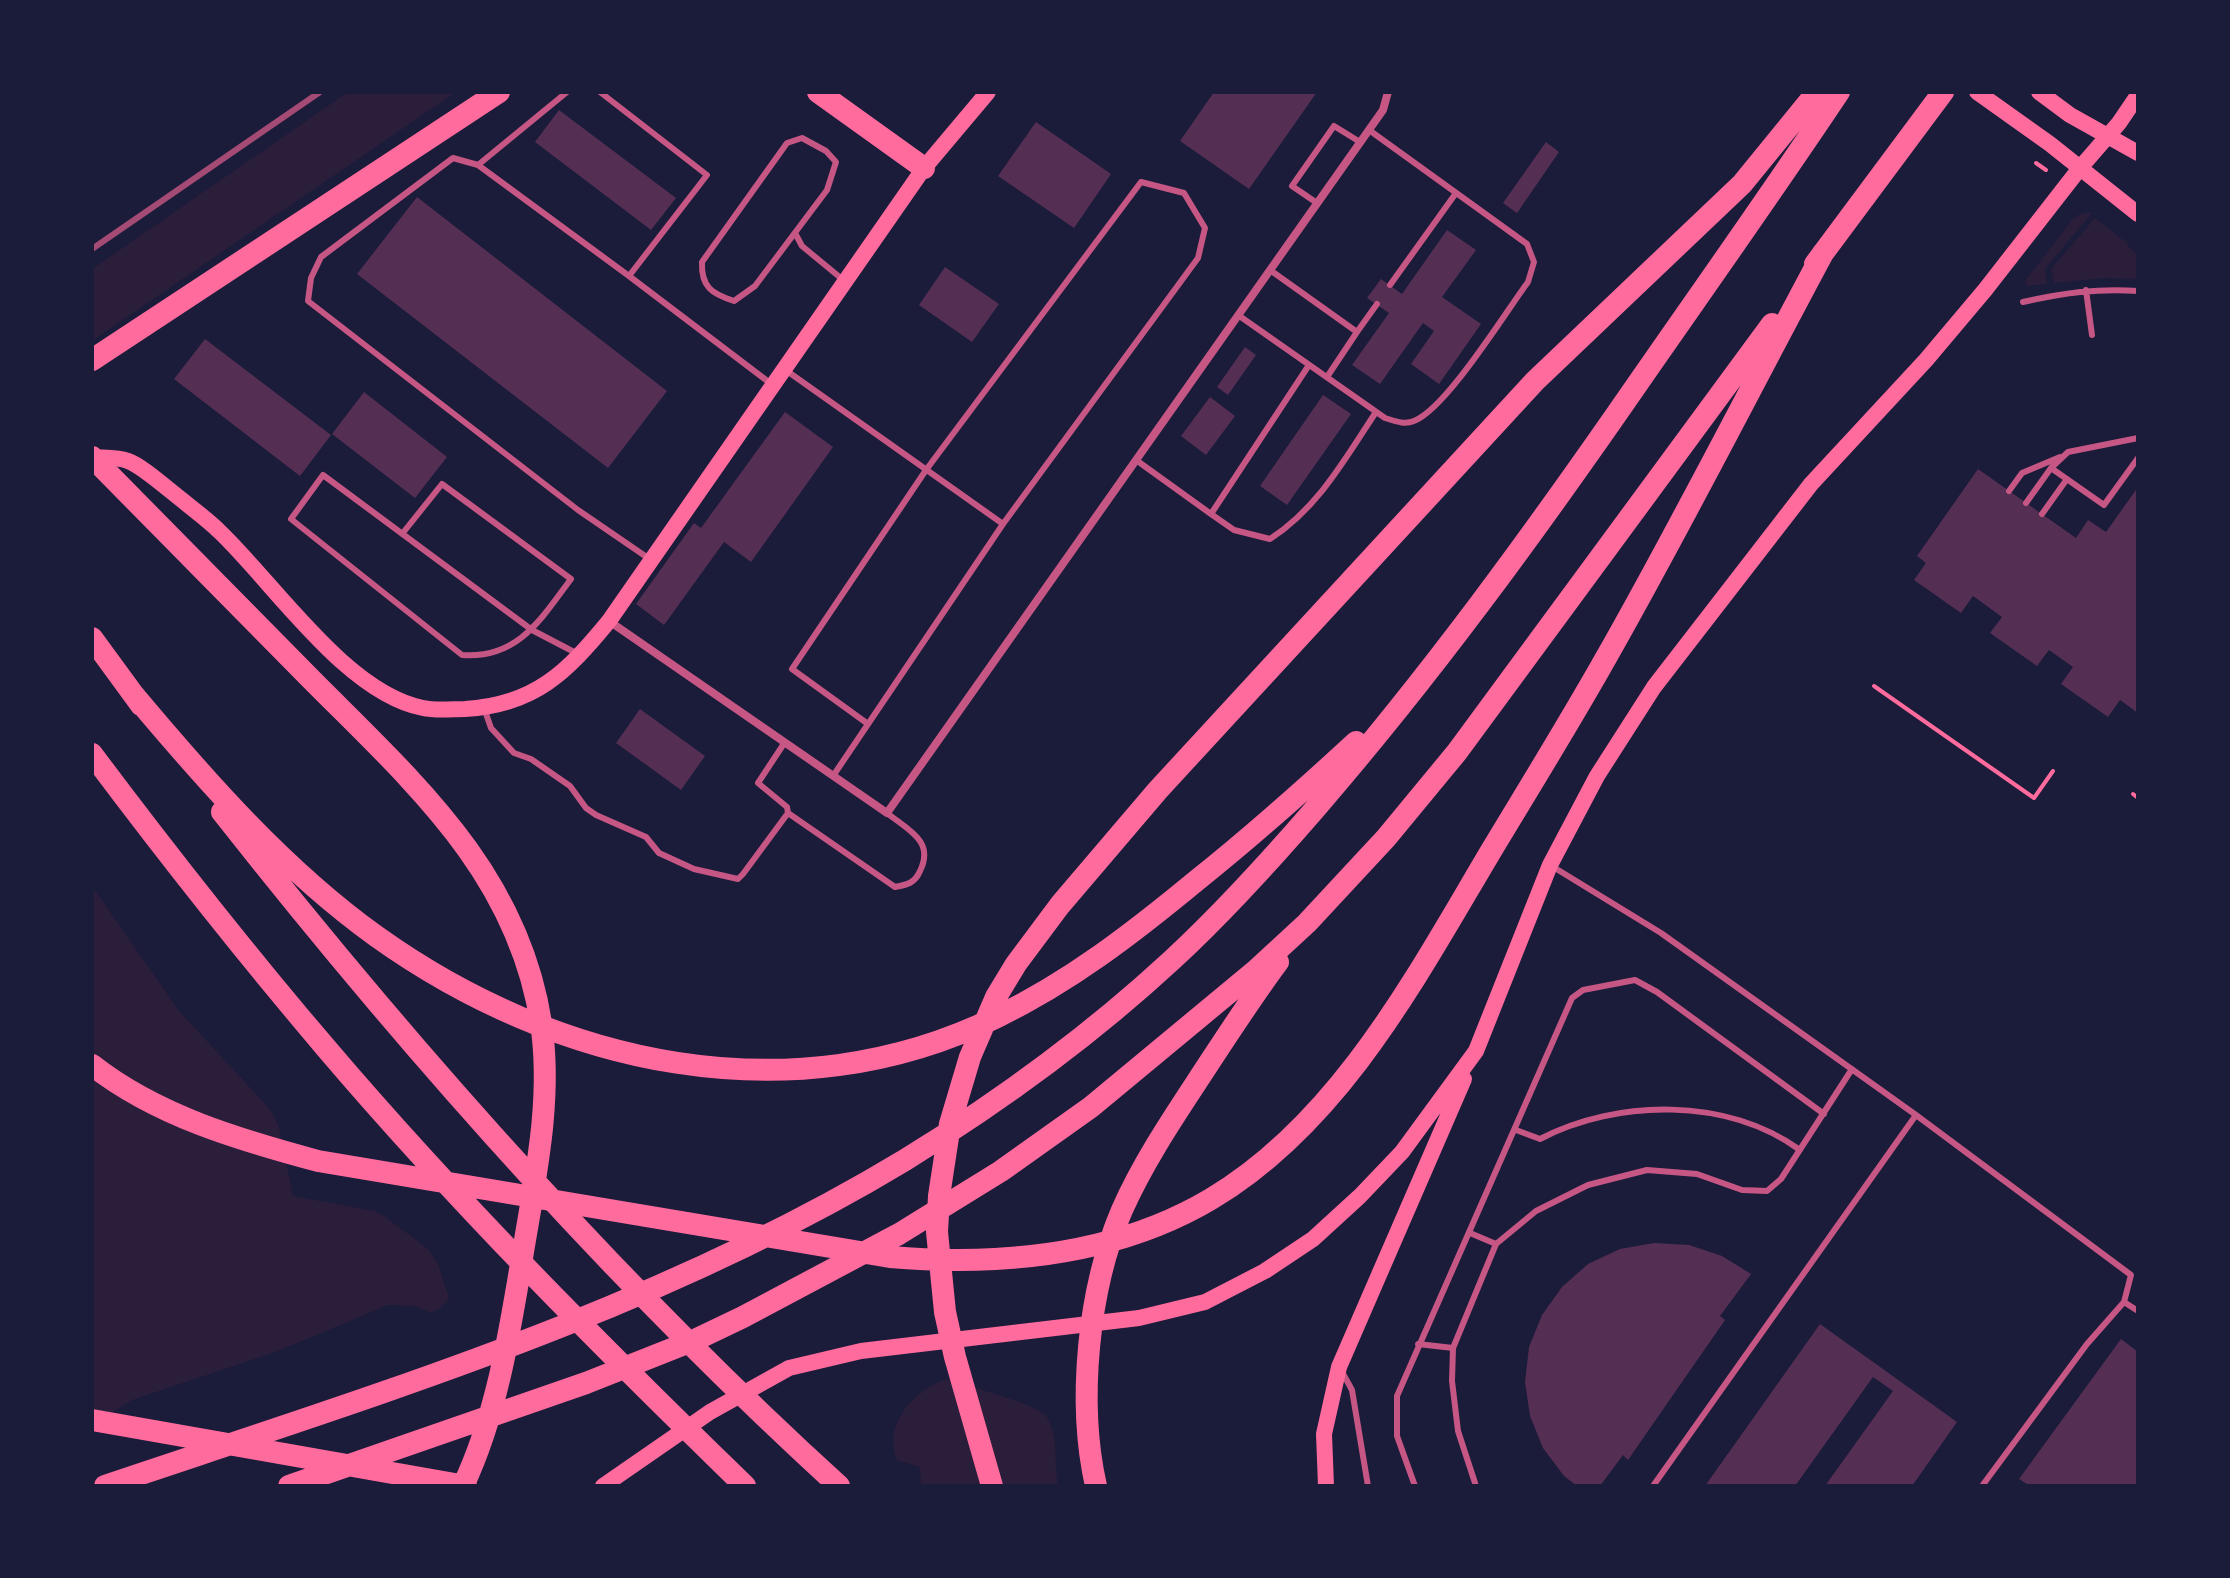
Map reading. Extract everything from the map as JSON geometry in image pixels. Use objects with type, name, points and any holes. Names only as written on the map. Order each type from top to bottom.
[{"type":"highway","points":[[92,360],[499,92]]},
{"type":"highway","points":[[818,92],[924,168]]},
{"type":"highway","points":[[992,1486],[955,1357],[940,1274],[937,1232],[950,1124],[982,1028],[1016,964],[1060,905],[1158,790],[1535,381],[1742,184],[1817,92]]},
{"type":"highway","points":[[105,1486],[459,1367],[571,1324],[771,1235],[904,1160],[1020,1082],[1100,1021],[1171,961],[1293,833],[1419,685],[1559,496],[1839,92]]},
{"type":"highway","points":[[289,1486],[641,1362],[743,1317],[858,1257],[1001,1171],[1059,1131],[1200,1018],[1307,923],[1386,838],[1457,752],[1943,92]]},
{"type":"highway","points":[[92,1065],[148,1100],[209,1127],[274,1149],[362,1170],[890,1257],[979,1261],[1029,1256],[1107,1242],[1177,1216],[1211,1199],[1265,1160],[1310,1116],[1356,1062],[1458,906],[1608,655],[1823,253]]},
{"type":"highway","points":[[92,457],[419,789],[460,838],[487,876],[520,941],[535,996],[544,1050],[540,1145],[504,1354],[487,1423],[464,1486],[92,1420]]},
{"type":"highway","points":[[92,638],[294,904],[473,1116],[563,1215],[654,1308],[839,1486]]},
{"type":"highway","points":[[133,694],[198,769],[265,839],[339,907],[414,961],[505,1010],[597,1046],[671,1062],[771,1070],[824,1067],[878,1058],[927,1045],[994,1018],[1046,992],[1114,947],[1215,866],[1326,771],[1419,685]]},
{"type":"highway","points":[[92,754],[326,1049],[601,1344],[745,1486]]},
{"type":"highway","points":[[1096,1486],[1087,1403],[1092,1331],[1107,1254],[1122,1211],[1162,1136],[1236,1021],[1307,923]]},
{"type":"main road","points":[[92,457],[129,461],[171,491],[219,531],[314,634],[359,676],[391,696],[422,708],[484,708],[532,695],[580,656],[609,621],[924,168],[988,92]]},
{"type":"main road","points":[[1977,92],[2050,144],[2138,214]]},
{"type":"main road","points":[[2039,92],[2070,115],[2138,153]]},
{"type":"main road","points":[[1326,1486],[1324,1434],[1339,1367],[1476,1051],[1550,865],[1597,776],[1654,687],[1811,484],[1955,325],[2138,95]]},
{"type":"main road","points":[[603,1486],[710,1412],[789,1368],[861,1351],[1139,1318],[1205,1302],[1265,1271],[1301,1247],[1360,1196],[1402,1152],[1476,1051]]},
{"type":"street","points":[[609,621],[887,813],[1383,110],[1388,92]]},
{"type":"lane","points":[[478,165],[567,92]]},
{"type":"lane","points":[[600,92],[707,175],[629,276]]},
{"type":"lane","points":[[1317,203],[1292,186],[1334,126],[1360,142]]},
{"type":"lane","points":[[1238,315],[1385,418],[1405,424],[1418,420],[1439,404],[1528,282],[1534,262],[1527,244],[1369,130]]},
{"type":"lane","points":[[802,138],[826,151],[836,162],[827,190],[795,233],[755,286],[734,301],[715,295],[702,277],[702,262],[787,143],[802,138]]},
{"type":"lane","points":[[651,560],[578,510],[308,301],[311,278],[321,257],[453,158],[478,165],[773,385]]},
{"type":"lane","points":[[833,776],[1003,524],[1198,258],[1205,228],[1184,193],[1141,182],[926,470],[792,669],[868,724]]},
{"type":"lane","points":[[1390,285],[1456,193]]},
{"type":"lane","points":[[795,233],[802,246],[845,282]]},
{"type":"lane","points":[[1270,270],[1357,332]]},
{"type":"lane","points":[[2086,290],[2092,335]]},
{"type":"lane","points":[[2023,302],[2086,290],[2138,291]]},
{"type":"lane","points":[[1327,377],[1377,304]]},
{"type":"lane","points":[[1211,514],[1309,365]]},
{"type":"lane","points":[[784,369],[1003,524]]},
{"type":"lane","points":[[1136,460],[1234,530],[1270,539],[1294,524],[1332,481],[1376,412]]},
{"type":"lane","points":[[2009,491],[2022,473],[2078,448],[2138,438]]},
{"type":"lane","points":[[2026,503],[2060,457]]},
{"type":"lane","points":[[2051,468],[2104,505],[2138,458]]},
{"type":"lane","points":[[402,534],[442,484],[571,579],[532,630],[493,653],[484,656],[462,655],[291,519],[323,475],[402,534],[532,630],[580,656]]},
{"type":"lane","points":[[2042,514],[2067,479]]},
{"type":"lane","points":[[484,708],[491,728],[514,753],[531,759],[570,786],[586,808],[596,815],[646,837],[659,853],[694,869],[738,879],[788,813]]},
{"type":"lane","points":[[785,742],[758,783],[787,807],[788,813],[895,887],[906,885],[916,879],[922,869],[927,858],[925,846],[887,813]]},
{"type":"lane","points":[[1550,865],[1661,933],[1916,1115],[2131,1275],[2124,1302],[2087,1344],[1982,1486]]},
{"type":"lane","points":[[1415,1486],[1397,1436],[1397,1396],[1572,998],[1583,990],[1635,980],[1657,992],[1824,1114]]},
{"type":"lane","points":[[1476,1486],[1458,1431],[1452,1381],[1453,1348],[1496,1244],[1536,1211],[1588,1185],[1647,1170],[1697,1174],[1742,1190],[1767,1191],[1781,1179],[1852,1069]]},
{"type":"lane","points":[[1516,1130],[1540,1139],[1563,1127],[1619,1112],[1679,1109],[1752,1126],[1787,1140],[1800,1150]]},
{"type":"lane","points":[[1653,1486],[1916,1115]]},
{"type":"lane","points":[[1470,1233],[1496,1244]]},
{"type":"lane","points":[[2124,1302],[2138,1311]]},
{"type":"lane","points":[[1418,1344],[1453,1348]]},
{"type":"lane","points":[[1339,1367],[1352,1390],[1368,1486]]},
{"type":"path","points":[[2036,163],[2046,170]]},
{"type":"path","points":[[1874,686],[2034,798],[2053,771]]},
{"type":"shaded area","points":[[348,92],[456,92],[92,341],[92,269]]},
{"type":"shaded area","points":[[2090,212],[2045,269],[2047,284],[2027,286],[2025,281],[2071,221],[2078,215]]},
{"type":"shaded area","points":[[2095,218],[2138,255],[2138,279],[2103,278],[2054,283],[2051,269]]},
{"type":"shaded area","points":[[92,886],[179,1011],[269,1108],[278,1124],[293,1196],[375,1211],[387,1218],[428,1249],[438,1264],[449,1298],[442,1307],[431,1313],[415,1306],[388,1305],[278,1351],[132,1400],[92,1425]]},
{"type":"shaded area","points":[[946,1379],[1015,1400],[1047,1417],[1055,1439],[1058,1486],[921,1486],[920,1467],[896,1460],[893,1442],[895,1429],[911,1402],[927,1388]]},
{"type":"building","points":[[1214,92],[1317,92],[1249,189],[1180,141]]},
{"type":"building","points":[[559,110],[676,198],[651,230],[535,142]]},
{"type":"building","points":[[1036,122],[1111,174],[1074,228],[998,176]]},
{"type":"building","points":[[1546,142],[1559,152],[1517,213],[1503,203]]},
{"type":"building","points":[[417,197],[667,391],[608,468],[357,274]]},
{"type":"building","points":[[1447,230],[1476,250],[1442,297],[1481,324],[1439,384],[1411,364],[1434,331],[1423,323],[1380,384],[1352,365],[1389,313],[1367,298],[1381,279],[1402,294]]},
{"type":"building","points":[[945,267],[999,304],[972,342],[919,305]]},
{"type":"building","points":[[205,339],[331,435],[300,476],[174,379]]},
{"type":"building","points":[[1245,347],[1256,355],[1228,395],[1217,387]]},
{"type":"building","points":[[364,392],[447,457],[415,498],[332,434]]},
{"type":"building","points":[[1323,395],[1351,414],[1287,505],[1260,486]]},
{"type":"building","points":[[1210,397],[1235,416],[1206,455],[1181,436]]},
{"type":"building","points":[[785,412],[833,447],[751,562],[724,542],[664,625],[636,604],[694,523],[701,528]]},
{"type":"building","points":[[1978,469],[2076,538],[2088,520],[2106,532],[2138,487],[2138,713],[2120,700],[2108,717],[2061,684],[2073,667],[2049,650],[2037,666],[1990,633],[2002,617],[1973,596],[1961,613],[1914,580],[1926,563],[1917,556]]},
{"type":"building","points":[[640,709],[705,756],[681,790],[616,743]]},
{"type":"building","points":[[1654,1243],[1689,1245],[1722,1256],[1751,1274],[1720,1316],[1725,1320],[1628,1460],[1623,1455],[1600,1486],[1577,1486],[1564,1476],[1543,1448],[1530,1416],[1525,1382],[1529,1347],[1542,1315],[1562,1287],[1588,1264],[1620,1249]]},
{"type":"building","points":[[1820,1324],[1957,1422],[1912,1486],[1825,1486],[1893,1391],[1873,1377],[1795,1486],[1705,1486]]},
{"type":"building","points":[[2121,1339],[2138,1352],[2138,1486],[2030,1486],[2019,1479]]},
{"type":"railway","points":[[92,249],[320,92]]}]
